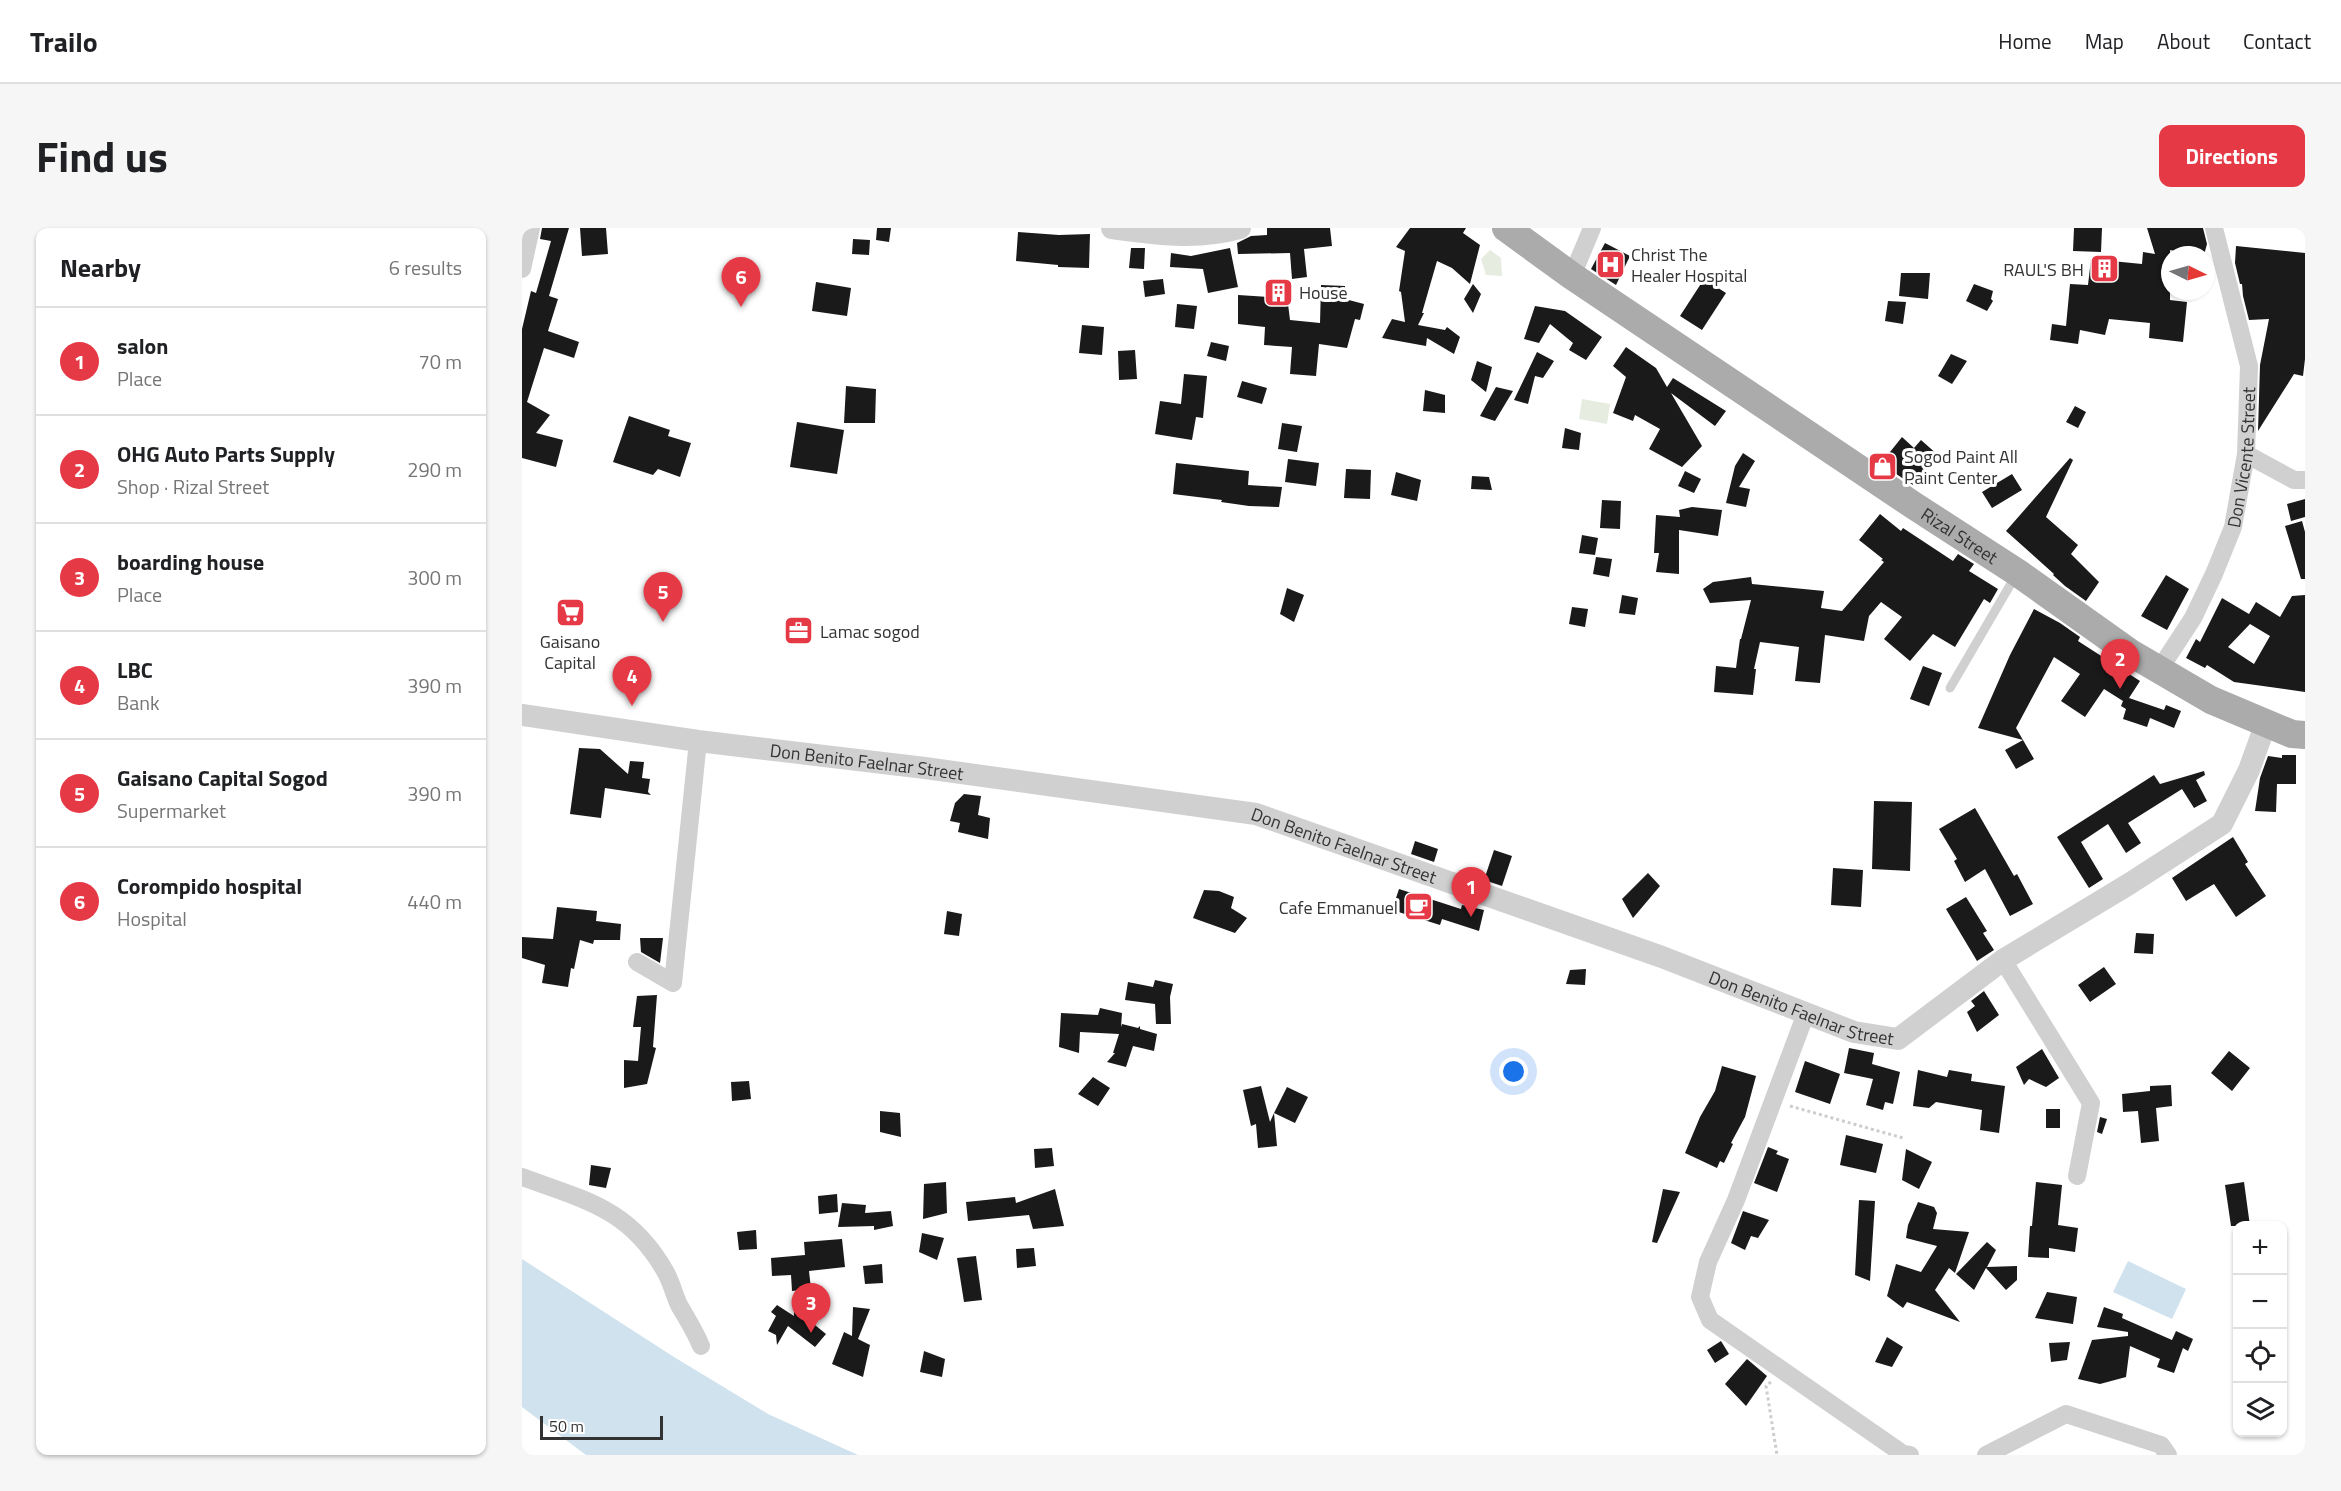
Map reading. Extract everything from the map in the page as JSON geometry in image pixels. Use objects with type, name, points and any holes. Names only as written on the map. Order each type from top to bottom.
[{"type":"main road","name":"Rizal Street","points":[[1506,228],[1572,276],[1896,494],[2018,573],[2129,652],[2211,700],[2292,735]]},
{"type":"street","points":[[522,269],[531,228]]},
{"type":"street","points":[[1112,228],[1180,236],[1225,232],[1240,228]]},
{"type":"street","points":[[1572,276],[1593,228]]},
{"type":"street","name":"Don Vicente Street","points":[[2159,670],[2193,618],[2233,527],[2246,453],[2249,366],[2214,228]]},
{"type":"street","points":[[2246,453],[2294,480],[2305,480]]},
{"type":"street","name":"Don Benito Faelnar Street","points":[[522,715],[698,741],[925,768],[1256,814],[1662,957],[1854,1032],[1898,1039],[2003,960],[2129,884],[2222,824],[2249,770],[2292,735]]},
{"type":"street","points":[[637,962],[673,983],[698,741]]},
{"type":"street","points":[[2003,960],[2091,1103],[2077,1176]]},
{"type":"street","points":[[1806,1013],[1736,1200],[1708,1262],[1700,1298],[1710,1320],[1906,1455]]},
{"type":"street","points":[[522,1177],[577,1195],[615,1215],[640,1236],[666,1273],[679,1305],[694,1328],[701,1346]]},
{"type":"street","points":[[1986,1455],[2066,1414],[2161,1445],[2168,1455]]},
{"type":"lane","points":[[1950,688],[2018,573]]},
{"type":"path","points":[[1773,1101],[1903,1138]]},
{"type":"path","points":[[1777,1455],[1766,1386],[1784,1371]]},
{"type":"shaded area","points":[[1490,250],[1501,258],[1502,276],[1486,275],[1481,259]]},
{"type":"shaded area","points":[[1582,399],[1610,404],[1607,424],[1579,419]]},
{"type":"water","points":[[522,1259],[674,1357],[768,1414],[858,1455],[586,1455],[522,1407]]},
{"type":"water","points":[[2128,1261],[2186,1289],[2172,1319],[2113,1292]]},
{"type":"building","points":[[542,228],[569,228],[549,296],[558,299],[548,331],[579,342],[574,358],[544,348],[527,402],[550,415],[536,433],[563,440],[556,467],[522,458],[522,329],[531,291],[536,293],[551,241],[540,239]]},
{"type":"building","points":[[580,228],[606,228],[608,254],[582,256]]},
{"type":"building","points":[[877,228],[891,228],[889,242],[876,240]]},
{"type":"building","points":[[1267,228],[1330,228],[1332,246],[1304,249],[1307,277],[1292,279],[1290,253],[1238,254],[1237,243],[1251,236],[1267,235]]},
{"type":"building","points":[[1410,228],[1466,228],[1463,233],[1480,245],[1470,284],[1452,268],[1437,261],[1422,313],[1424,313],[1418,325],[1445,330],[1447,327],[1460,337],[1454,354],[1427,338],[1426,346],[1382,338],[1392,319],[1405,322],[1399,291],[1405,251],[1396,247]]},
{"type":"building","points":[[2074,228],[2102,228],[2101,252],[2073,251]]},
{"type":"building","points":[[2147,228],[2203,228],[2206,246],[2161,246],[2161,300],[2187,302],[2183,342],[2149,338],[2150,323],[2109,319],[2105,335],[2080,330],[2078,344],[2050,340],[2052,324],[2066,326],[2070,284],[2088,285],[2091,259],[2142,264],[2143,252],[2155,254]]},
{"type":"building","points":[[1018,232],[1059,235],[1090,234],[1089,268],[1058,267],[1058,265],[1016,261]]},
{"type":"building","points":[[853,239],[870,240],[869,255],[852,254]]},
{"type":"building","name":"Christ The Healer Hospital","points":[[1605,243],[1630,256],[1616,285],[1591,269]]},
{"type":"building","points":[[2236,246],[2305,253],[2303,376],[2294,374],[2258,431],[2260,365],[2269,319],[2249,320],[2235,263]]},
{"type":"building","points":[[1131,248],[1145,248],[1144,269],[1129,268]]},
{"type":"building","points":[[1230,248],[1238,287],[1208,293],[1203,269],[1170,267],[1171,253],[1191,256]]},
{"type":"building","points":[[1901,273],[1930,273],[1928,299],[1899,296]]},
{"type":"building","points":[[1163,279],[1165,294],[1145,297],[1143,281]]},
{"type":"building","points":[[1704,279],[1726,293],[1702,330],[1680,316]]},
{"type":"building","points":[[1285,280],[1290,320],[1320,323],[1321,285],[1345,286],[1345,299],[1364,304],[1360,320],[1355,319],[1347,348],[1319,344],[1316,376],[1290,374],[1292,347],[1264,345],[1265,327],[1238,324],[1238,295],[1269,297],[1268,282]]},
{"type":"building","points":[[816,282],[851,288],[847,316],[812,311]]},
{"type":"building","points":[[1473,284],[1481,294],[1473,313],[1464,299]]},
{"type":"building","points":[[1974,284],[1993,291],[1991,299],[1993,301],[1987,311],[1966,301]]},
{"type":"building","points":[[1888,301],[1906,302],[1903,324],[1885,321]]},
{"type":"building","points":[[1177,304],[1197,306],[1194,329],[1175,327]]},
{"type":"building","points":[[1535,306],[1565,311],[1602,337],[1586,360],[1569,350],[1573,343],[1550,324],[1539,343],[1524,339]]},
{"type":"building","points":[[1082,325],[1104,327],[1102,355],[1079,353]]},
{"type":"building","points":[[1211,342],[1229,346],[1226,361],[1207,356]]},
{"type":"building","points":[[1626,347],[1656,368],[1667,387],[1673,378],[1726,411],[1715,426],[1671,393],[1702,446],[1682,467],[1649,449],[1660,429],[1635,415],[1633,421],[1613,413],[1626,377],[1613,366]]},
{"type":"building","points":[[1135,350],[1137,379],[1119,380],[1118,351]]},
{"type":"building","points":[[1537,352],[1554,361],[1543,378],[1535,376],[1528,404],[1514,400]]},
{"type":"building","points":[[1951,354],[1967,361],[1952,384],[1938,376]]},
{"type":"building","points":[[1477,361],[1492,367],[1486,392],[1471,380]]},
{"type":"building","points":[[1184,374],[1207,376],[1203,418],[1196,417],[1192,440],[1155,434],[1160,401],[1181,404]]},
{"type":"building","points":[[1242,381],[1267,388],[1262,404],[1237,397]]},
{"type":"building","points":[[846,386],[876,389],[875,423],[844,423]]},
{"type":"building","points":[[1496,387],[1513,391],[1495,421],[1480,416]]},
{"type":"building","points":[[1425,390],[1445,395],[1445,413],[1423,411]]},
{"type":"building","points":[[2075,406],[2086,412],[2078,428],[2066,422]]},
{"type":"building","points":[[629,416],[670,430],[668,436],[691,443],[680,477],[658,469],[653,475],[613,462]]},
{"type":"building","points":[[797,422],[844,430],[837,474],[790,467]]},
{"type":"building","points":[[1282,423],[1302,426],[1297,452],[1278,449]]},
{"type":"building","points":[[1565,428],[1581,433],[1579,450],[1562,448]]},
{"type":"building","points":[[1902,437],[1914,448],[1921,440],[1938,455],[1913,485],[1887,468],[1882,462]]},
{"type":"building","points":[[1743,453],[1755,461],[1739,487],[1750,489],[1746,507],[1726,503],[1735,466]]},
{"type":"building","points":[[2070,458],[2073,460],[2046,517],[2078,545],[2071,554],[2099,582],[2086,601],[2065,586],[2006,531]]},
{"type":"building","points":[[1288,459],[1319,463],[1316,486],[1285,482]]},
{"type":"building","points":[[1176,463],[1249,471],[1248,485],[1282,487],[1279,507],[1249,506],[1173,494]]},
{"type":"building","points":[[1346,469],[1371,470],[1370,499],[1344,498]]},
{"type":"building","points":[[1685,471],[1701,479],[1694,493],[1678,486]]},
{"type":"building","points":[[1396,472],[1421,480],[1417,501],[1391,495]]},
{"type":"building","points":[[2012,474],[2022,490],[1992,508],[1982,492]]},
{"type":"building","points":[[1472,476],[1489,477],[1492,490],[1471,489]]},
{"type":"building","points":[[2305,499],[2305,517],[2291,521],[2287,504]]},
{"type":"building","points":[[1602,500],[1621,501],[1620,529],[1600,528]]},
{"type":"building","points":[[1692,507],[1722,510],[1718,536],[1679,530],[1679,574],[1656,572],[1659,553],[1654,553],[1656,515],[1680,517],[1679,510]]},
{"type":"building","points":[[1880,514],[1901,531],[1903,528],[1953,561],[1958,554],[1974,564],[1969,571],[1998,589],[1990,603],[1984,599],[1955,647],[1933,634],[1910,661],[1884,639],[1902,617],[1881,602],[1869,616],[1864,641],[1825,635],[1820,683],[1795,681],[1799,647],[1760,642],[1754,669],[1756,669],[1753,695],[1714,692],[1716,666],[1736,668],[1740,639],[1751,600],[1710,603],[1703,589],[1713,582],[1751,577],[1752,584],[1824,591],[1821,608],[1842,611],[1884,562],[1859,540]]},
{"type":"building","points":[[2302,521],[2305,532],[2305,579],[2301,579],[2285,526]]},
{"type":"building","points":[[1582,535],[1598,538],[1595,555],[1579,553]]},
{"type":"building","points":[[1596,557],[1612,559],[1609,577],[1593,574]]},
{"type":"building","points":[[2166,575],[2189,589],[2167,630],[2141,616]]},
{"type":"building","points":[[1287,588],[1304,595],[1294,622],[1280,614]]},
{"type":"building","points":[[1622,595],[1638,598],[1635,615],[1619,613]]},
{"type":"building","points":[[2305,595],[2305,692],[2234,682],[2207,665],[2205,668],[2186,658],[2196,639],[2200,642],[2222,598],[2249,614],[2256,602],[2280,617],[2292,596]],"holes":[[[2250,624],[2270,636],[2254,664],[2228,647]]]},
{"type":"building","points":[[1572,607],[1588,609],[1585,627],[1569,624]]},
{"type":"building","points":[[2034,609],[2060,623],[2080,637],[2078,641],[2140,681],[2129,698],[2164,710],[2166,705],[2181,711],[2174,728],[2150,718],[2147,727],[2123,719],[2126,709],[2121,706],[2123,701],[2104,689],[2085,717],[2061,701],[2080,674],[2054,657],[2016,728],[2023,740],[1978,728],[2010,655]]},
{"type":"building","points":[[1923,666],[1942,673],[1929,706],[1910,699]]},
{"type":"building","points":[[2023,740],[2034,759],[2016,769],[2005,750]]},
{"type":"building","points":[[579,748],[600,749],[628,774],[630,761],[644,762],[642,778],[650,779],[648,792],[651,795],[605,788],[601,818],[570,814]]},
{"type":"building","points":[[2282,755],[2296,755],[2296,784],[2277,784],[2276,812],[2255,811],[2260,778],[2268,756],[2282,758]]},
{"type":"building","points":[[2204,771],[2205,775],[2196,780],[2207,801],[2194,808],[2182,789],[2128,823],[2141,843],[2126,853],[2108,824],[2081,842],[2103,879],[2089,888],[2057,837],[2154,775],[2160,784]]},
{"type":"building","points":[[964,794],[981,796],[978,815],[990,818],[988,839],[958,832],[960,823],[950,821],[955,803]]},
{"type":"building","points":[[1874,801],[1912,802],[1910,871],[1872,869]]},
{"type":"building","points":[[1975,808],[2014,876],[2017,874],[2033,904],[2010,916],[1985,869],[1965,882],[1954,861],[1957,859],[1939,829]]},
{"type":"building","points":[[2233,837],[2248,862],[2245,864],[2266,896],[2236,917],[2214,884],[2186,901],[2172,878]]},
{"type":"building","points":[[1415,841],[1438,849],[1434,862],[1411,854]]},
{"type":"building","points":[[1494,850],[1512,856],[1502,886],[1484,880]]},
{"type":"building","points":[[1833,868],[1863,870],[1861,907],[1831,905]]},
{"type":"building","points":[[1648,873],[1660,886],[1633,918],[1622,899]]},
{"type":"building","name":"Cafe Emmanuel","points":[[1399,889],[1461,909],[1462,905],[1484,910],[1479,931],[1442,919],[1440,925],[1392,910]]},
{"type":"building","points":[[1204,890],[1219,891],[1234,897],[1231,908],[1247,918],[1235,933],[1193,918]]},
{"type":"building","points":[[1966,897],[1987,931],[1983,933],[1994,950],[1977,961],[1946,909]]},
{"type":"building","points":[[557,907],[597,911],[596,921],[621,924],[620,940],[594,940],[593,944],[580,940],[568,987],[542,983],[545,965],[522,958],[522,937],[553,939]]},
{"type":"building","points":[[947,911],[962,914],[959,936],[944,934]]},
{"type":"building","points":[[2136,933],[2154,934],[2153,954],[2134,953]]},
{"type":"building","points":[[640,938],[663,938],[660,963],[641,952]]},
{"type":"building","points":[[2104,967],[2116,984],[2090,1002],[2078,985]]},
{"type":"building","points":[[1586,969],[1585,985],[1566,984],[1570,970]]},
{"type":"building","points":[[1155,980],[1173,984],[1170,997],[1171,1024],[1156,1024],[1155,1004],[1125,1000],[1128,982],[1153,987]]},
{"type":"building","points":[[1984,991],[1999,1015],[1977,1032],[1967,1012],[1975,1006],[1971,1001]]},
{"type":"building","points":[[657,995],[653,1047],[656,1048],[647,1084],[624,1088],[624,1060],[638,1061],[641,1027],[633,1027],[637,996]]},
{"type":"building","points":[[1100,1008],[1122,1013],[1121,1027],[1122,1024],[1138,1028],[1140,1026],[1140,1029],[1157,1034],[1154,1051],[1133,1046],[1126,1067],[1107,1062],[1115,1053],[1113,1053],[1119,1034],[1080,1032],[1079,1053],[1059,1047],[1061,1013],[1098,1015]]},
{"type":"building","points":[[1849,1048],[1874,1053],[1872,1064],[1900,1072],[1893,1104],[1885,1102],[1883,1110],[1866,1105],[1873,1079],[1844,1073]]},
{"type":"building","points":[[2042,1049],[2059,1078],[2046,1087],[2029,1079],[2024,1085],[2016,1067]]},
{"type":"building","points":[[2229,1051],[2250,1068],[2232,1091],[2211,1073]]},
{"type":"building","points":[[1805,1061],[1840,1074],[1830,1104],[1795,1092]]},
{"type":"building","points":[[1722,1066],[1756,1076],[1745,1117],[1731,1143],[1733,1144],[1724,1163],[1720,1161],[1717,1168],[1685,1153],[1700,1117],[1715,1091]]},
{"type":"building","points":[[1918,1070],[1947,1077],[1949,1070],[1972,1074],[1971,1081],[2005,1086],[1999,1133],[1980,1130],[1982,1110],[1936,1102],[1929,1108],[1913,1106]]},
{"type":"building","points":[[1093,1077],[1110,1088],[1098,1106],[1078,1094]]},
{"type":"building","points":[[749,1081],[751,1099],[732,1101],[731,1082]]},
{"type":"building","points":[[2171,1085],[2172,1106],[2156,1108],[2159,1141],[2141,1143],[2138,1111],[2123,1112],[2122,1094],[2150,1091],[2150,1086]]},
{"type":"building","points":[[1261,1086],[1270,1122],[1274,1113],[1277,1146],[1258,1148],[1256,1124],[1251,1126],[1243,1090]]},
{"type":"building","points":[[1287,1087],[1308,1097],[1295,1123],[1274,1113]]},
{"type":"building","points":[[2046,1109],[2060,1109],[2060,1128],[2046,1128]]},
{"type":"building","points":[[880,1111],[900,1113],[901,1137],[880,1132]]},
{"type":"building","points":[[2100,1117],[2107,1119],[2102,1134],[2097,1132]]},
{"type":"building","points":[[1846,1135],[1883,1144],[1876,1173],[1840,1165]]},
{"type":"building","points":[[1768,1147],[1778,1151],[1776,1154],[1789,1159],[1777,1192],[1754,1183]]},
{"type":"building","points":[[1052,1148],[1054,1166],[1035,1168],[1034,1149]]},
{"type":"building","points":[[1906,1149],[1932,1162],[1919,1189],[1902,1180]]},
{"type":"building","points":[[591,1165],[611,1168],[606,1188],[589,1185]]},
{"type":"building","points":[[946,1182],[947,1213],[923,1219],[924,1184]]},
{"type":"building","points":[[2036,1182],[2062,1185],[2058,1225],[2078,1228],[2075,1252],[2049,1248],[2049,1258],[2028,1257]]},
{"type":"building","points":[[2244,1182],[2249,1221],[2233,1221],[2233,1226],[2231,1226],[2225,1185]]},
{"type":"building","points":[[1055,1189],[1064,1226],[1033,1229],[1029,1215],[968,1221],[966,1202],[1015,1197],[1016,1203]]},
{"type":"building","points":[[1663,1189],[1680,1192],[1657,1243],[1652,1242]]},
{"type":"building","points":[[837,1194],[838,1212],[819,1214],[818,1196]]},
{"type":"building","points":[[1859,1200],[1875,1201],[1870,1281],[1855,1275]]},
{"type":"building","points":[[1918,1202],[1934,1207],[1937,1213],[1933,1229],[1969,1232],[1955,1273],[1949,1268],[1935,1290],[1960,1322],[1907,1302],[1903,1308],[1887,1296],[1896,1264],[1921,1272],[1937,1246],[1906,1238],[1908,1225]]},
{"type":"building","points":[[842,1203],[866,1205],[865,1213],[891,1211],[893,1226],[874,1230],[874,1226],[838,1227]]},
{"type":"building","points":[[1743,1211],[1769,1220],[1758,1238],[1751,1236],[1745,1250],[1731,1243]]},
{"type":"building","points":[[756,1230],[757,1249],[739,1250],[737,1232]]},
{"type":"building","points":[[922,1233],[944,1238],[937,1260],[919,1252]]},
{"type":"building","points":[[842,1239],[845,1267],[809,1271],[811,1289],[792,1291],[791,1275],[772,1276],[771,1258],[805,1255],[804,1242]]},
{"type":"building","points":[[1987,1242],[1996,1250],[1987,1267],[2017,1266],[2017,1280],[2006,1290],[1986,1268],[1974,1290],[1956,1274]]},
{"type":"building","points":[[1034,1248],[1036,1266],[1017,1268],[1016,1249]]},
{"type":"building","points":[[976,1256],[982,1300],[964,1302],[957,1258]]},
{"type":"building","points":[[882,1264],[883,1283],[865,1284],[863,1266]]},
{"type":"building","points":[[2047,1292],[2077,1297],[2073,1324],[2035,1318]]},
{"type":"building","points":[[777,1305],[794,1316],[794,1308],[826,1334],[815,1347],[788,1326],[777,1345],[776,1335],[768,1331],[776,1316],[771,1312]]},
{"type":"building","points":[[853,1307],[870,1309],[858,1339],[870,1345],[863,1377],[832,1364],[844,1332],[852,1336]]},
{"type":"building","points":[[2104,1307],[2123,1314],[2122,1318],[2172,1340],[2176,1331],[2193,1339],[2188,1351],[2183,1348],[2174,1373],[2157,1367],[2160,1359],[2130,1346],[2126,1377],[2100,1384],[2078,1379],[2092,1340],[2128,1336],[2128,1332],[2097,1327]]},
{"type":"building","points":[[1887,1337],[1903,1347],[1892,1367],[1875,1362]]},
{"type":"building","points":[[1721,1341],[1729,1354],[1715,1363],[1707,1350]]},
{"type":"building","points":[[2070,1342],[2067,1360],[2051,1362],[2049,1343]]},
{"type":"building","points":[[924,1351],[945,1359],[942,1377],[920,1372]]},
{"type":"building","points":[[1747,1359],[1767,1376],[1746,1406],[1725,1384]]},
{"type":"place","name":"Christ The Healer Hospital","points":[[1610,264]]},
{"type":"place","name":"RAUL'S BH","points":[[2105,269]]},
{"type":"place","name":"House","points":[[1278,292]]},
{"type":"place","name":"Corompido hospital","points":[[741,307]]},
{"type":"place","name":"Sogod Paint All Paint Center","points":[[1883,466]]},
{"type":"place","name":"Gaisano Capital","points":[[570,612]]},
{"type":"place","name":"Gaisano Capital Sogod","points":[[663,622]]},
{"type":"place","name":"Lamac sogod","points":[[799,631]]},
{"type":"place","name":"OHG Auto Parts Supply","points":[[2120,689]]},
{"type":"place","name":"LBC","points":[[632,706]]},
{"type":"place","name":"Cafe Emmanuel","points":[[1419,907]]},
{"type":"place","name":"salon","points":[[1471,917]]},
{"type":"place","name":"boarding house","points":[[811,1333]]}]
